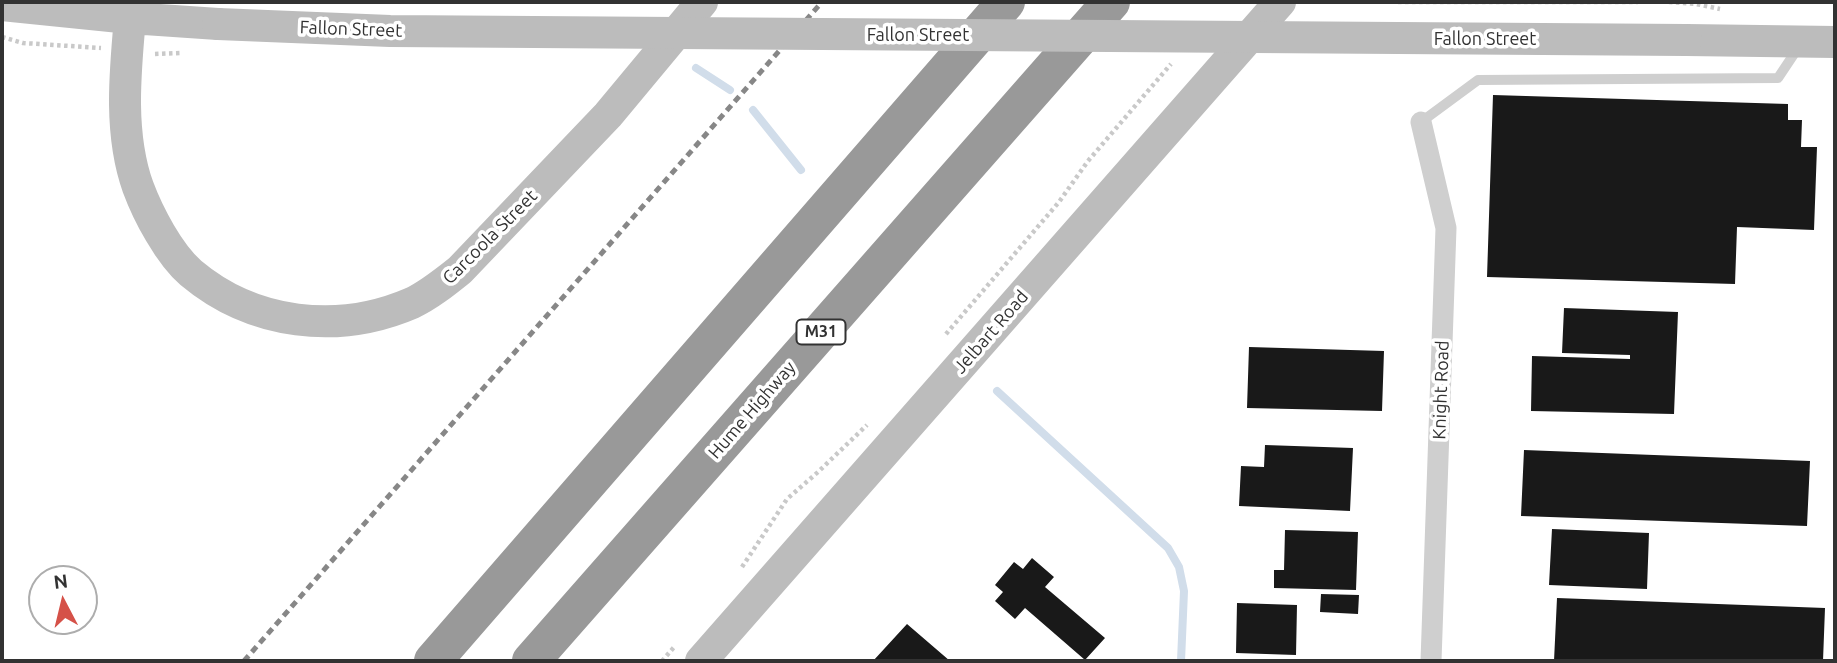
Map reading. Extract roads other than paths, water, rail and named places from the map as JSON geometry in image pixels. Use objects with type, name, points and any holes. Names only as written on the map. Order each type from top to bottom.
[{"type":"highway","points":[[433,661],[1006,2]]},
{"type":"highway","name":"Hume Highway","points":[[531,661],[1111,2]]},
{"type":"street","name":"Carcoola Street","points":[[130,18],[126,133],[138,186],[160,233],[190,272],[234,301],[271,315],[310,323],[366,318],[412,303],[439,287],[460,270],[608,115],[702,2]]},
{"type":"street","name":"Jelbart Road","points":[[690,651],[1280,2]]},
{"type":"street","name":"Fallon Street","points":[[2,5],[218,24],[404,31],[1835,42]]},
{"type":"street","name":"Knight Road","points":[[1421,122],[1446,228],[1432,661]]},
{"type":"lane","points":[[1421,122],[1478,80],[1778,78],[1803,40]]},
{"type":"waterway","points":[[696,68],[730,90]]},
{"type":"waterway","points":[[753,110],[801,170]]},
{"type":"waterway","points":[[997,391],[1168,548],[1179,567],[1184,591],[1181,661]]},
{"type":"railway","points":[[244,661],[822,2]]}]
